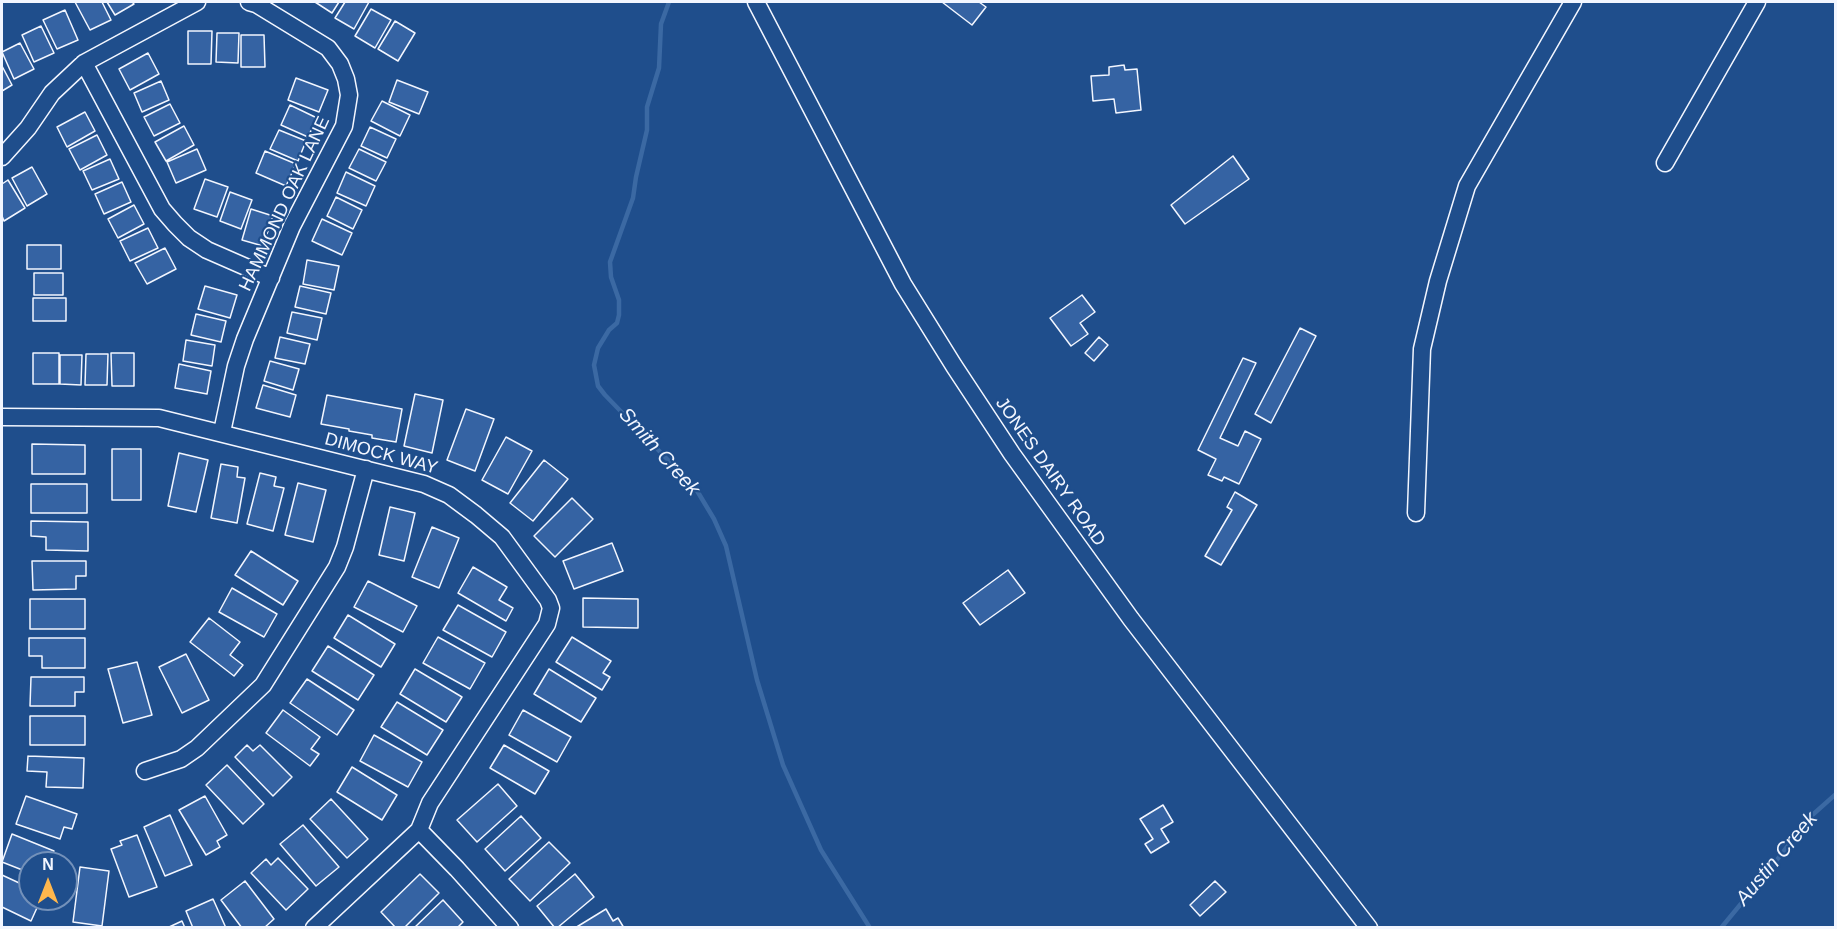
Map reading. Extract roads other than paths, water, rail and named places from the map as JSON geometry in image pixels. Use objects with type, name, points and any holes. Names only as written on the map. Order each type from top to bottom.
[{"type":"street","points":[[2,157],[21,136],[52,93],[84,63],[196,2]]},
{"type":"street","name":"HAMMOND OAK LANE","points":[[222,432],[236,366],[292,226],[344,126],[349,95],[340,64],[328,48],[249,2]]},
{"type":"street","name":"JONES DAIRY ROAD","points":[[756,2],[903,285],[1012,454],[1131,619],[1369,927]]},
{"type":"street","points":[[1416,513],[1422,349],[1467,186],[1573,2]]},
{"type":"street","points":[[1665,163],[1757,2]]},
{"type":"street","points":[[84,63],[162,209],[174,224],[207,250],[271,278]]},
{"type":"street","name":"DIMOCK WAY","points":[[2,417],[159,418],[424,484],[449,495],[477,514],[502,537],[548,600],[550,608],[547,624],[430,804],[419,830],[314,927]]},
{"type":"street","points":[[145,771],[181,759],[197,748],[263,685],[337,567],[345,548],[366,470]]},
{"type":"street","points":[[419,830],[510,927]]},
{"type":"waterway","name":"Smith Creek","points":[[669,2],[661,24],[659,68],[647,107],[647,130],[633,198],[610,262],[611,277],[619,300],[619,315],[617,323],[609,330],[598,348],[594,365],[598,386],[696,489],[714,519],[726,546],[757,680],[783,765],[821,850],[870,928]]},
{"type":"waterway","name":"Austin Creek","points":[[1721,928],[1809,818],[1836,794]]}]
